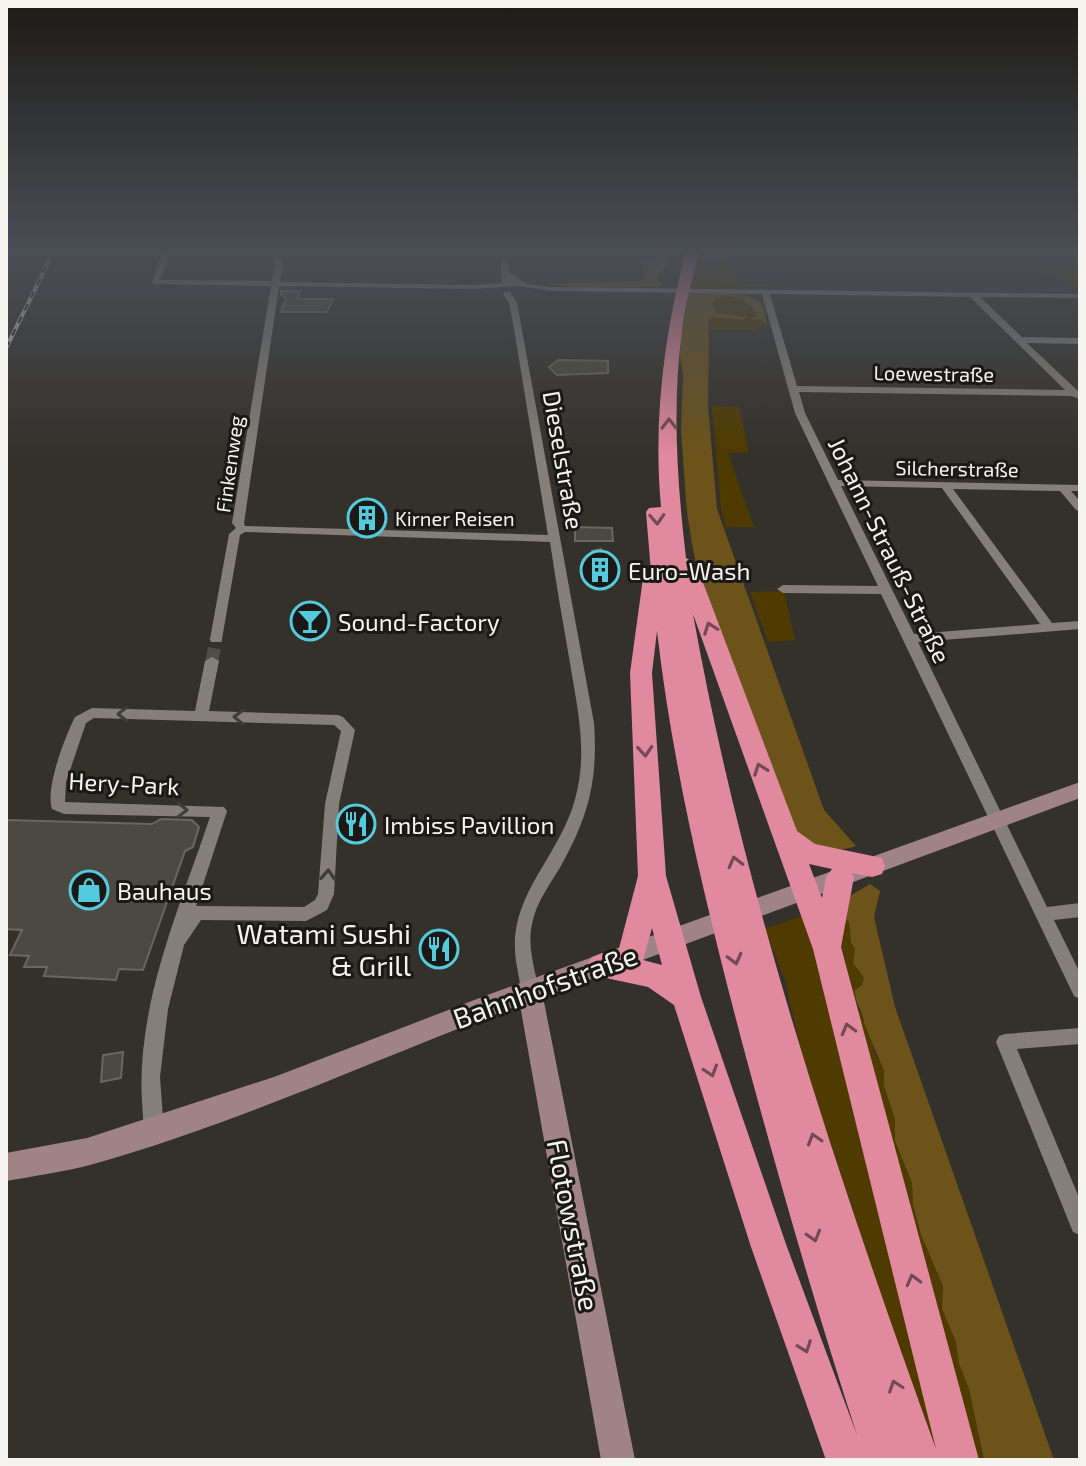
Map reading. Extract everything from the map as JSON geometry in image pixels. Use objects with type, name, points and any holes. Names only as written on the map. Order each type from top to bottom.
[{"type":"highway","points":[[664,319],[654,403],[681,712],[716,884],[783,1132],[885,1460]]},
{"type":"highway","points":[[631,955],[652,876],[641,700],[642,652],[666,541],[671,362],[677,319]]},
{"type":"highway","points":[[666,541],[784,836],[794,895],[827,949],[959,1460]]},
{"type":"highway","points":[[666,541],[738,876],[806,1114],[920,1460]]},
{"type":"highway","points":[[784,836],[808,853],[872,866]]},
{"type":"highway","points":[[652,876],[680,937],[686,997],[769,1247],[846,1460]]},
{"type":"highway","points":[[827,949],[840,877]]},
{"type":"highway","points":[[602,966],[655,975],[686,997]]},
{"type":"main road","name":"Bahnhofstraße","points":[[6,1167],[87,1152],[154,1132],[1080,790]]},
{"type":"main road","name":"Flotowstraße","points":[[530,991],[618,1460]]},
{"type":"street","name":"Finkenweg","points":[[270,319],[238,523],[242,529],[553,539]]},
{"type":"street","name":"Dieselstraße","points":[[518,319],[587,723],[589,782],[572,831],[526,915],[522,935],[530,991]]},
{"type":"street","name":"Johann-Strauß-Straße","points":[[773,319],[792,389],[833,483],[1080,991]]},
{"type":"street","points":[[998,319],[1078,396]]},
{"type":"street","points":[[1019,340],[1080,341]]},
{"type":"street","name":"Loewestraße","points":[[792,389],[1078,396]]},
{"type":"street","name":"Silcherstraße","points":[[833,483],[1080,488]]},
{"type":"street","points":[[946,486],[1050,629]]},
{"type":"street","points":[[1063,488],[1080,508]]},
{"type":"street","points":[[216,639],[235,534],[242,529]]},
{"type":"street","points":[[783,589],[884,590]]},
{"type":"street","points":[[908,639],[1080,625]]},
{"type":"street","points":[[201,716],[212,661]]},
{"type":"street","name":"Hery-Park","points":[[154,1132],[150,1079],[155,1035],[180,939],[219,811],[64,808],[57,805],[55,798],[80,720],[92,713],[338,720],[348,730],[332,804],[326,894],[321,905],[306,914],[295,915],[196,913],[180,939]]},
{"type":"street","points":[[1044,914],[1080,910]]},
{"type":"street","points":[[1080,1036],[1005,1042],[1080,1225]]},
{"type":"shaded area","points":[[683,319],[709,319],[708,406],[717,509],[824,810],[856,846],[828,848],[799,841],[703,588],[687,513],[681,430],[683,375],[679,351]]},
{"type":"shaded area","points":[[710,319],[761,319],[763,326],[755,330],[711,330]]},
{"type":"shaded area","points":[[712,406],[739,407],[749,452],[728,453],[754,527],[726,527],[721,509]]},
{"type":"shaded area","points":[[784,591],[795,640],[768,642],[750,592]]},
{"type":"shaded area","points":[[870,884],[880,891],[874,917],[895,1007],[1054,1460],[984,1460],[956,1342],[942,1309],[943,1286],[921,1235],[913,1205],[912,1183],[895,1141],[895,1119],[884,1086],[884,1071],[855,995],[864,978],[853,963],[855,949],[851,943],[849,922],[842,915],[848,897]]},
{"type":"shaded area","points":[[842,915],[849,922],[851,943],[855,949],[853,963],[864,978],[857,1007],[864,1015],[884,1071],[884,1087],[895,1119],[895,1141],[912,1183],[913,1205],[921,1235],[943,1286],[942,1309],[956,1342],[984,1460],[972,1460],[840,943]]},
{"type":"shaded area","points":[[801,916],[807,918],[948,1460],[937,1460],[849,1204],[802,1054],[785,980],[765,929]]},
{"type":"building","points":[[558,360],[608,361],[608,373],[557,375],[549,367]]},
{"type":"building","name":"Kirner Reisen","points":[[360,509],[378,510],[373,527],[355,526]]},
{"type":"building","points":[[575,527],[612,528],[613,541],[575,541]]},
{"type":"building","name":"Euro-Wash","points":[[601,549],[607,580],[597,580],[592,551]]},
{"type":"building","name":"Bauhaus","points":[[161,819],[192,820],[199,827],[193,847],[185,851],[143,970],[119,969],[116,980],[44,976],[47,967],[24,967],[29,956],[10,955],[22,930],[6,929],[6,820],[152,824]]},
{"type":"building","points":[[123,1052],[121,1078],[101,1082],[103,1055]]},
{"type":"tunnel","points":[[212,661],[216,639]]},
{"type":"railway","points":[[6,348],[20,319]]},
{"type":"place","name":"Kirner Reisen","points":[[367,518]]},
{"type":"place","name":"Euro-Wash","points":[[600,570]]},
{"type":"place","name":"Sound-Factory","points":[[310,621]]},
{"type":"place","name":"Imbiss Pavillion","points":[[356,824]]},
{"type":"place","name":"Bauhaus","points":[[89,890]]},
{"type":"place","name":"Watami Sushi & Grill","points":[[439,949]]}]
